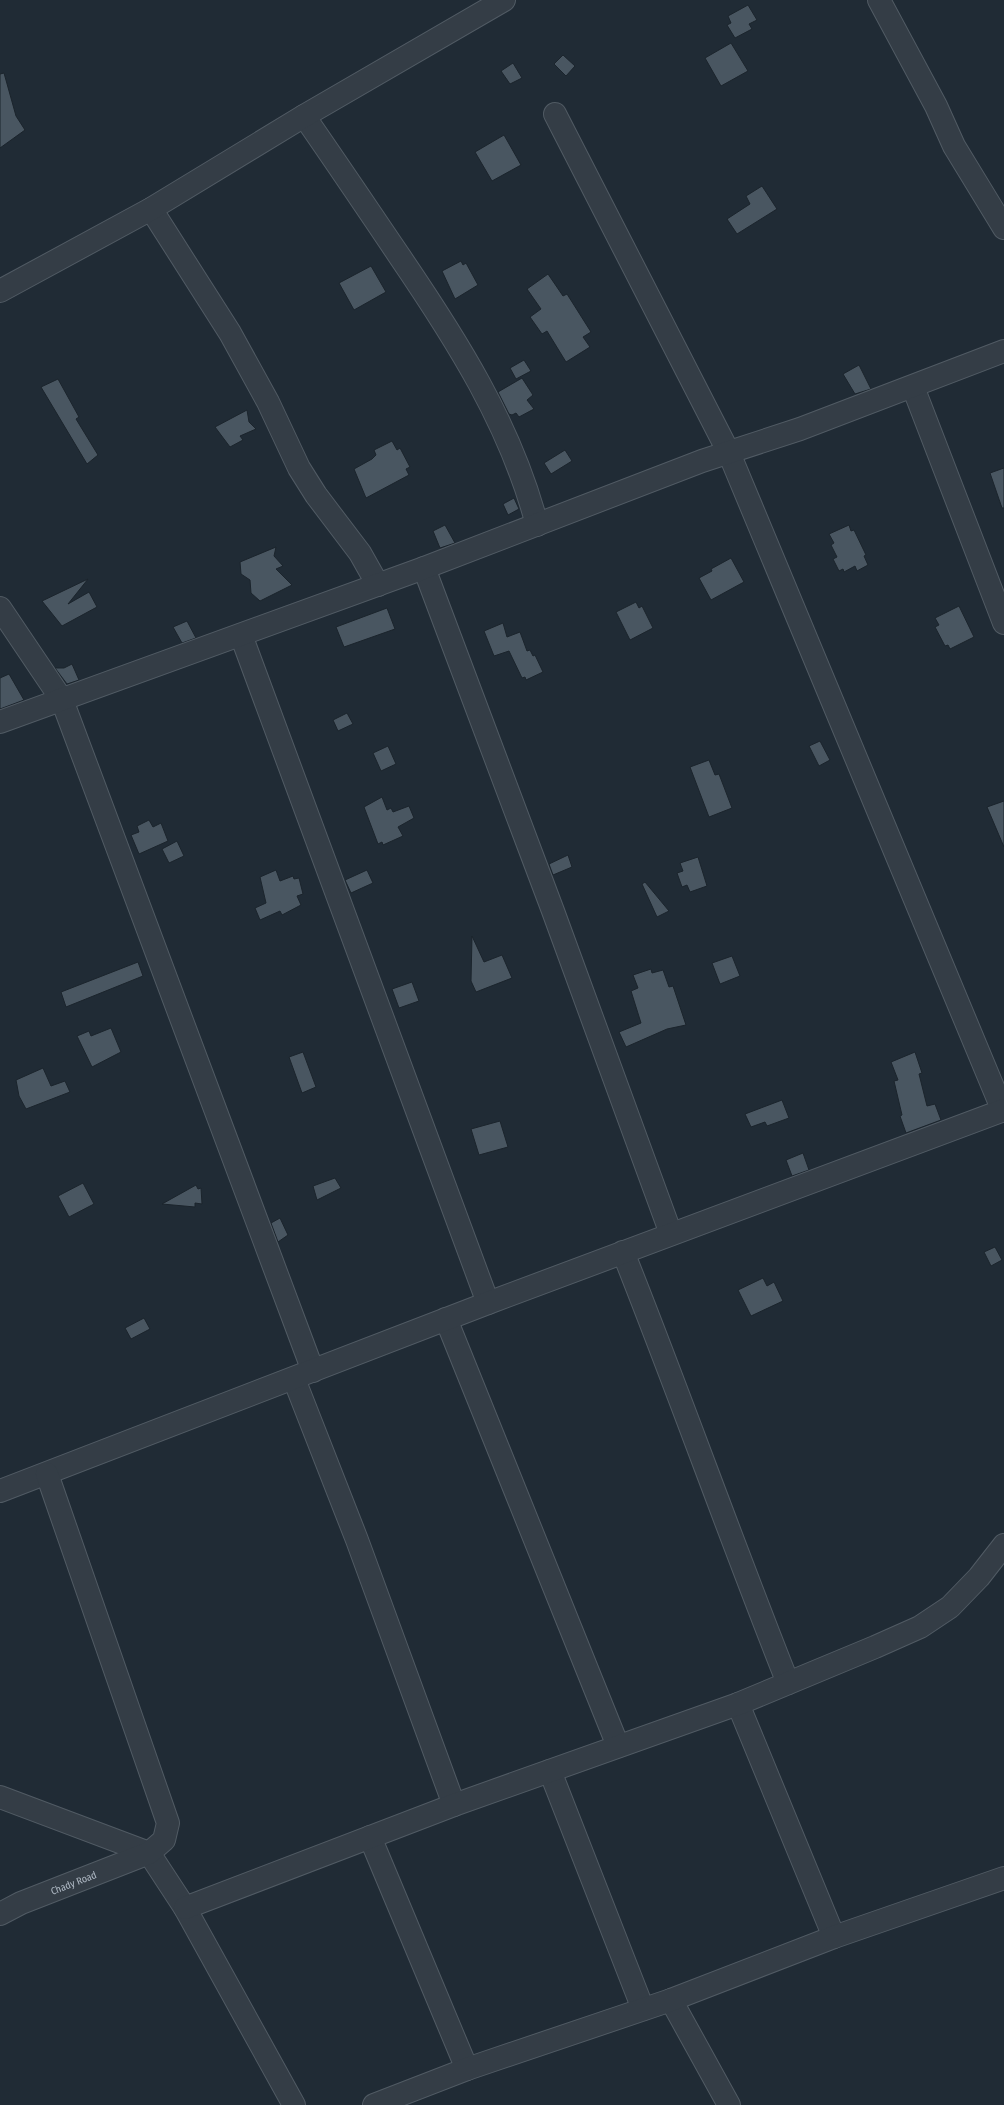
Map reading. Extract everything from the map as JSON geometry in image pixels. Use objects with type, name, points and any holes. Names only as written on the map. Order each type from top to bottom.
[{"type":"street","points":[[0,291],[151,209],[304,116],[504,0]]},
{"type":"street","points":[[879,0],[936,106],[954,146],[1004,228]]},
{"type":"street","points":[[0,1491],[488,1303],[1004,1110],[729,453],[555,114]]},
{"type":"street","points":[[304,116],[448,328],[484,390],[501,426],[527,492],[537,525]]},
{"type":"street","points":[[151,209],[230,333],[268,402],[299,468],[316,495],[360,553],[378,585]]},
{"type":"street","points":[[0,722],[378,585],[702,461],[800,429],[1004,351]]},
{"type":"street","points":[[913,387],[1004,623]]},
{"type":"street","points":[[424,568],[554,911],[671,1234]]},
{"type":"street","points":[[0,608],[62,700],[303,1375],[375,1589],[454,1805]]},
{"type":"street","points":[[241,635],[488,1303]]},
{"type":"street","points":[[623,1252],[676,1386],[739,1559],[788,1683]]},
{"type":"street","points":[[446,1319],[618,1746]]},
{"type":"street","name":"Chady Road","points":[[0,1914],[21,1903],[148,1853],[164,1840],[168,1823],[47,1474]]},
{"type":"street","points":[[184,1908],[454,1805],[738,1704],[920,1627],[950,1607],[979,1577],[1004,1545]]},
{"type":"street","points":[[738,1704],[834,1937]]},
{"type":"street","points":[[550,1771],[643,2010]]},
{"type":"street","points":[[0,1797],[148,1853],[184,1908],[294,2105]]},
{"type":"street","points":[[370,1837],[467,2069]]},
{"type":"street","points":[[374,2105],[467,2069],[671,2000],[834,1937],[1003,1881]]},
{"type":"street","points":[[671,2000],[729,2105]]},
{"type":"building","points":[[748,5],[757,20],[749,24],[752,29],[735,38],[727,25],[731,23],[728,16]]},
{"type":"building","points":[[731,43],[748,71],[721,86],[705,58]]},
{"type":"building","points":[[563,55],[575,66],[566,76],[554,64]]},
{"type":"building","points":[[513,63],[522,78],[510,84],[501,71]]},
{"type":"building","points":[[4,73],[16,116],[25,130],[0,148],[0,74]]},
{"type":"building","points":[[504,135],[521,165],[492,181],[475,152]]},
{"type":"building","points":[[762,186],[777,209],[737,234],[727,219],[750,204],[746,196]]},
{"type":"building","points":[[461,261],[463,265],[466,263],[478,285],[455,299],[442,271]]},
{"type":"building","points":[[371,266],[386,292],[354,310],[339,283]]},
{"type":"building","points":[[548,274],[563,296],[567,294],[591,332],[583,337],[590,347],[566,362],[547,331],[542,334],[530,317],[541,309],[527,289]]},
{"type":"building","points":[[524,360],[531,371],[516,379],[510,368]]},
{"type":"building","points":[[859,365],[871,389],[855,394],[843,374]]},
{"type":"building","points":[[522,378],[533,395],[527,400],[534,409],[519,417],[516,413],[512,415],[509,414],[498,392]]},
{"type":"building","points":[[58,379],[79,417],[76,419],[98,455],[87,464],[41,387]]},
{"type":"building","points":[[247,410],[249,422],[256,429],[240,436],[243,440],[230,447],[215,427]]},
{"type":"building","points":[[392,441],[397,450],[400,448],[410,467],[406,469],[409,475],[366,498],[354,469],[372,459],[376,455],[374,450]]},
{"type":"building","points":[[565,450],[572,461],[551,474],[544,463]]},
{"type":"building","points":[[1004,468],[1004,508],[1002,508],[990,473]]},
{"type":"building","points":[[514,498],[519,509],[508,515],[503,504]]},
{"type":"building","points":[[445,525],[455,543],[440,548],[433,531]]},
{"type":"building","points":[[849,525],[851,531],[854,530],[866,555],[864,556],[868,565],[857,571],[855,566],[844,572],[843,569],[839,571],[833,559],[837,557],[831,545],[834,543],[829,534]]},
{"type":"building","points":[[276,547],[274,556],[283,566],[276,569],[292,585],[260,601],[251,593],[250,580],[241,574],[240,562]]},
{"type":"building","points":[[731,558],[744,582],[711,600],[699,578],[712,571],[711,569]]},
{"type":"building","points":[[88,579],[68,604],[89,592],[97,607],[62,626],[42,601]]},
{"type":"building","points":[[636,602],[639,608],[642,606],[653,628],[630,640],[616,612]]},
{"type":"building","points":[[959,606],[974,637],[950,649],[948,645],[945,646],[935,627],[939,625],[935,618]]},
{"type":"building","points":[[387,608],[395,629],[344,647],[336,627]]},
{"type":"building","points":[[187,621],[196,638],[182,643],[173,627]]},
{"type":"building","points":[[503,623],[507,637],[520,632],[527,651],[530,650],[533,656],[535,655],[543,672],[526,680],[525,677],[522,678],[509,651],[494,656],[484,631]]},
{"type":"building","points":[[72,664],[79,680],[67,684],[55,668],[64,668]]},
{"type":"building","points":[[9,674],[24,700],[0,709],[0,678]]},
{"type":"building","points":[[347,713],[353,724],[338,731],[333,720]]},
{"type":"building","points":[[820,741],[830,760],[819,766],[809,746]]},
{"type":"building","points":[[388,746],[396,764],[381,771],[373,753]]},
{"type":"building","points":[[709,760],[715,775],[719,774],[732,808],[709,817],[690,767]]},
{"type":"building","points":[[382,797],[387,810],[391,808],[393,812],[409,806],[414,818],[398,827],[403,836],[383,845],[382,842],[378,844],[364,807]]},
{"type":"building","points":[[1004,801],[1004,847],[987,807]]},
{"type":"building","points":[[149,820],[153,827],[161,823],[168,841],[139,854],[131,835],[139,832],[137,826]]},
{"type":"building","points":[[177,841],[184,856],[169,863],[162,849]]},
{"type":"building","points":[[568,855],[572,867],[553,875],[549,864]]},
{"type":"building","points":[[698,857],[707,886],[690,892],[687,885],[682,887],[677,873],[683,871],[680,863]]},
{"type":"building","points":[[276,870],[280,881],[293,876],[294,879],[299,878],[303,894],[297,896],[301,905],[282,915],[280,911],[260,920],[255,908],[266,903],[260,877]]},
{"type":"building","points":[[367,870],[373,883],[351,893],[345,880]]},
{"type":"building","points":[[645,882],[669,911],[657,917],[642,884]]},
{"type":"building","points":[[472,936],[484,962],[502,955],[512,978],[476,992],[471,981]]},
{"type":"building","points":[[732,956],[740,976],[720,984],[712,963]]},
{"type":"building","points":[[138,962],[143,976],[66,1007],[61,992]]},
{"type":"building","points":[[651,969],[652,973],[663,970],[669,987],[673,986],[686,1025],[667,1029],[626,1047],[619,1032],[641,1023],[631,991],[638,988],[633,975]]},
{"type":"building","points":[[412,982],[419,1001],[399,1008],[392,989]]},
{"type":"building","points":[[111,1028],[121,1052],[92,1067],[77,1036],[89,1031],[91,1036]]},
{"type":"building","points":[[303,1052],[316,1087],[302,1093],[289,1057]]},
{"type":"building","points":[[915,1052],[922,1073],[919,1074],[927,1106],[935,1104],[941,1120],[906,1133],[900,1116],[902,1115],[894,1081],[898,1080],[891,1062]]},
{"type":"building","points":[[43,1068],[51,1086],[65,1081],[70,1092],[26,1109],[19,1096],[16,1080]]},
{"type":"building","points":[[782,1100],[789,1118],[767,1126],[765,1122],[751,1127],[745,1114]]},
{"type":"building","points":[[500,1121],[508,1147],[479,1155],[471,1129]]},
{"type":"building","points":[[803,1153],[809,1170],[792,1176],[786,1160]]},
{"type":"building","points":[[335,1178],[341,1188],[317,1200],[313,1186]]},
{"type":"building","points":[[83,1183],[94,1204],[69,1217],[58,1196]]},
{"type":"building","points":[[196,1185],[198,1189],[201,1188],[202,1204],[195,1203],[195,1207],[162,1204]]},
{"type":"building","points":[[280,1218],[288,1235],[278,1242],[271,1223]]},
{"type":"building","points":[[995,1247],[1002,1260],[991,1266],[984,1252]]},
{"type":"building","points":[[763,1278],[767,1286],[774,1282],[783,1301],[751,1316],[738,1290]]},
{"type":"building","points":[[144,1318],[150,1329],[131,1339],[125,1328]]}]
